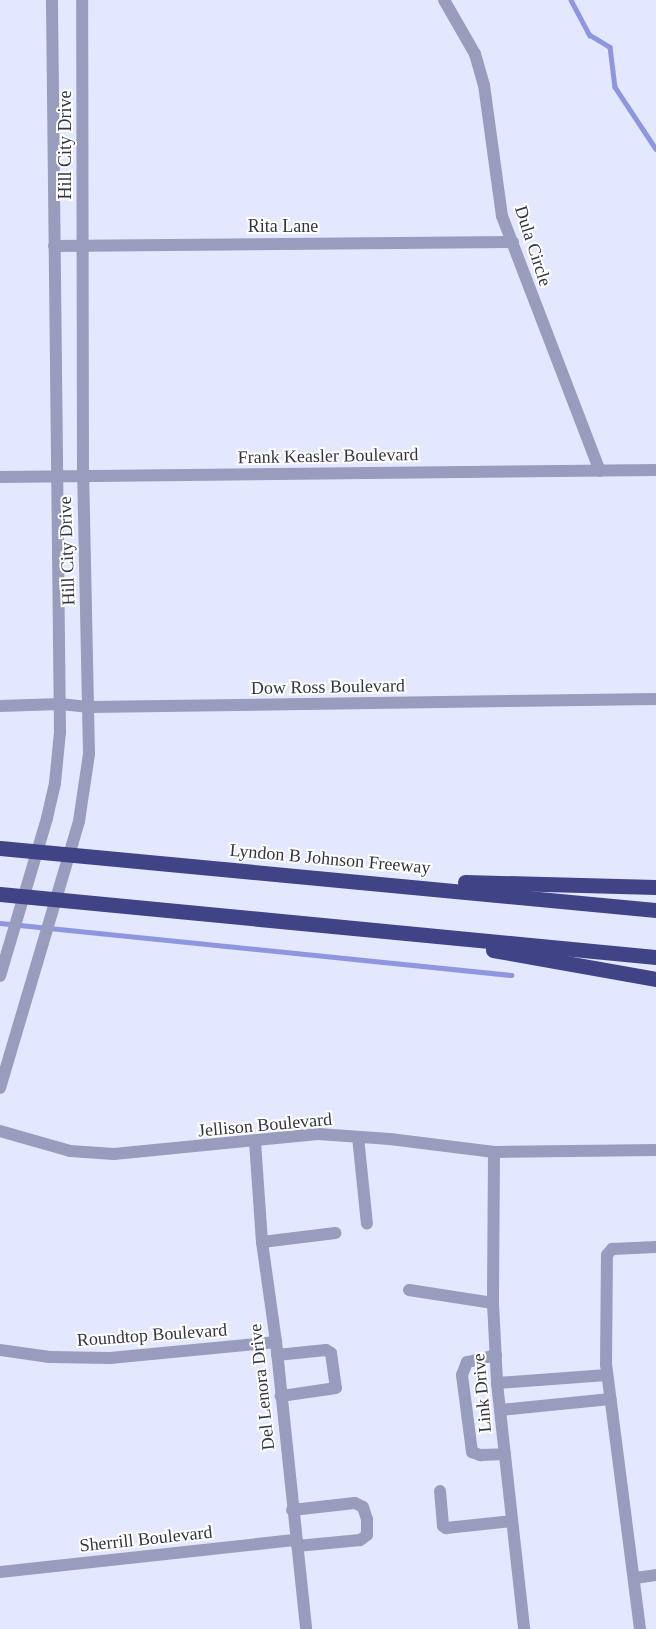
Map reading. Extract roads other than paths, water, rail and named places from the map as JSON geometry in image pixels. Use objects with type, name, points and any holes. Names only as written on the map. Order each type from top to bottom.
[{"type":"highway","name":"Lyndon B Johnson Freeway","points":[[0,848],[351,879],[656,910]]},
{"type":"highway","points":[[351,879],[656,887]]},
{"type":"highway","points":[[0,894],[656,957]]},
{"type":"highway","points":[[383,931],[656,979]]},
{"type":"street","name":"Hill City Drive","points":[[2,970],[55,783],[60,704],[52,0]]},
{"type":"street","name":"Hill City Drive","points":[[0,1088],[36,969],[86,786],[90,708],[83,476],[82,0]]},
{"type":"street","name":"Dula Circle","points":[[444,0],[475,54],[484,85],[502,216],[600,471]]},
{"type":"street","name":"Rita Lane","points":[[54,246],[513,242]]},
{"type":"street","name":"Frank Keasler Boulevard","points":[[0,477],[656,470]]},
{"type":"street","name":"Dow Ross Boulevard","points":[[0,706],[60,704],[90,708],[656,699]]},
{"type":"street","name":"Jellison Boulevard","points":[[0,1131],[70,1151],[114,1154],[255,1142],[318,1134],[494,1152],[656,1150]]},
{"type":"street","points":[[358,1137],[367,1224]]},
{"type":"street","name":"Del Lenora Drive","points":[[255,1142],[262,1242],[277,1348],[280,1396],[306,1629]]},
{"type":"street","name":"Link Drive","points":[[494,1152],[493,1303],[497,1383],[524,1629]]},
{"type":"street","points":[[262,1242],[335,1233]]},
{"type":"street","points":[[640,1629],[635,1578],[607,1375],[607,1255],[612,1249],[656,1247]]},
{"type":"street","points":[[409,1290],[493,1303]]},
{"type":"street","name":"Roundtop Boulevard","points":[[0,1350],[50,1357],[110,1358],[277,1348],[331,1353],[336,1388],[280,1396]]},
{"type":"street","points":[[496,1355],[467,1362],[462,1375],[472,1452],[480,1455],[505,1454]]},
{"type":"street","points":[[497,1383],[607,1375]]},
{"type":"street","points":[[500,1410],[610,1399]]},
{"type":"street","points":[[440,1491],[443,1526],[446,1528],[512,1521]]},
{"type":"street","name":"Sherrill Boulevard","points":[[0,1572],[296,1543],[360,1540],[367,1535],[363,1507],[355,1503],[292,1510]]},
{"type":"street","points":[[635,1578],[656,1575]]},
{"type":"waterway","points":[[571,0],[590,35],[610,47],[615,87],[656,149]]},
{"type":"waterway","points":[[0,923],[511,975]]}]
